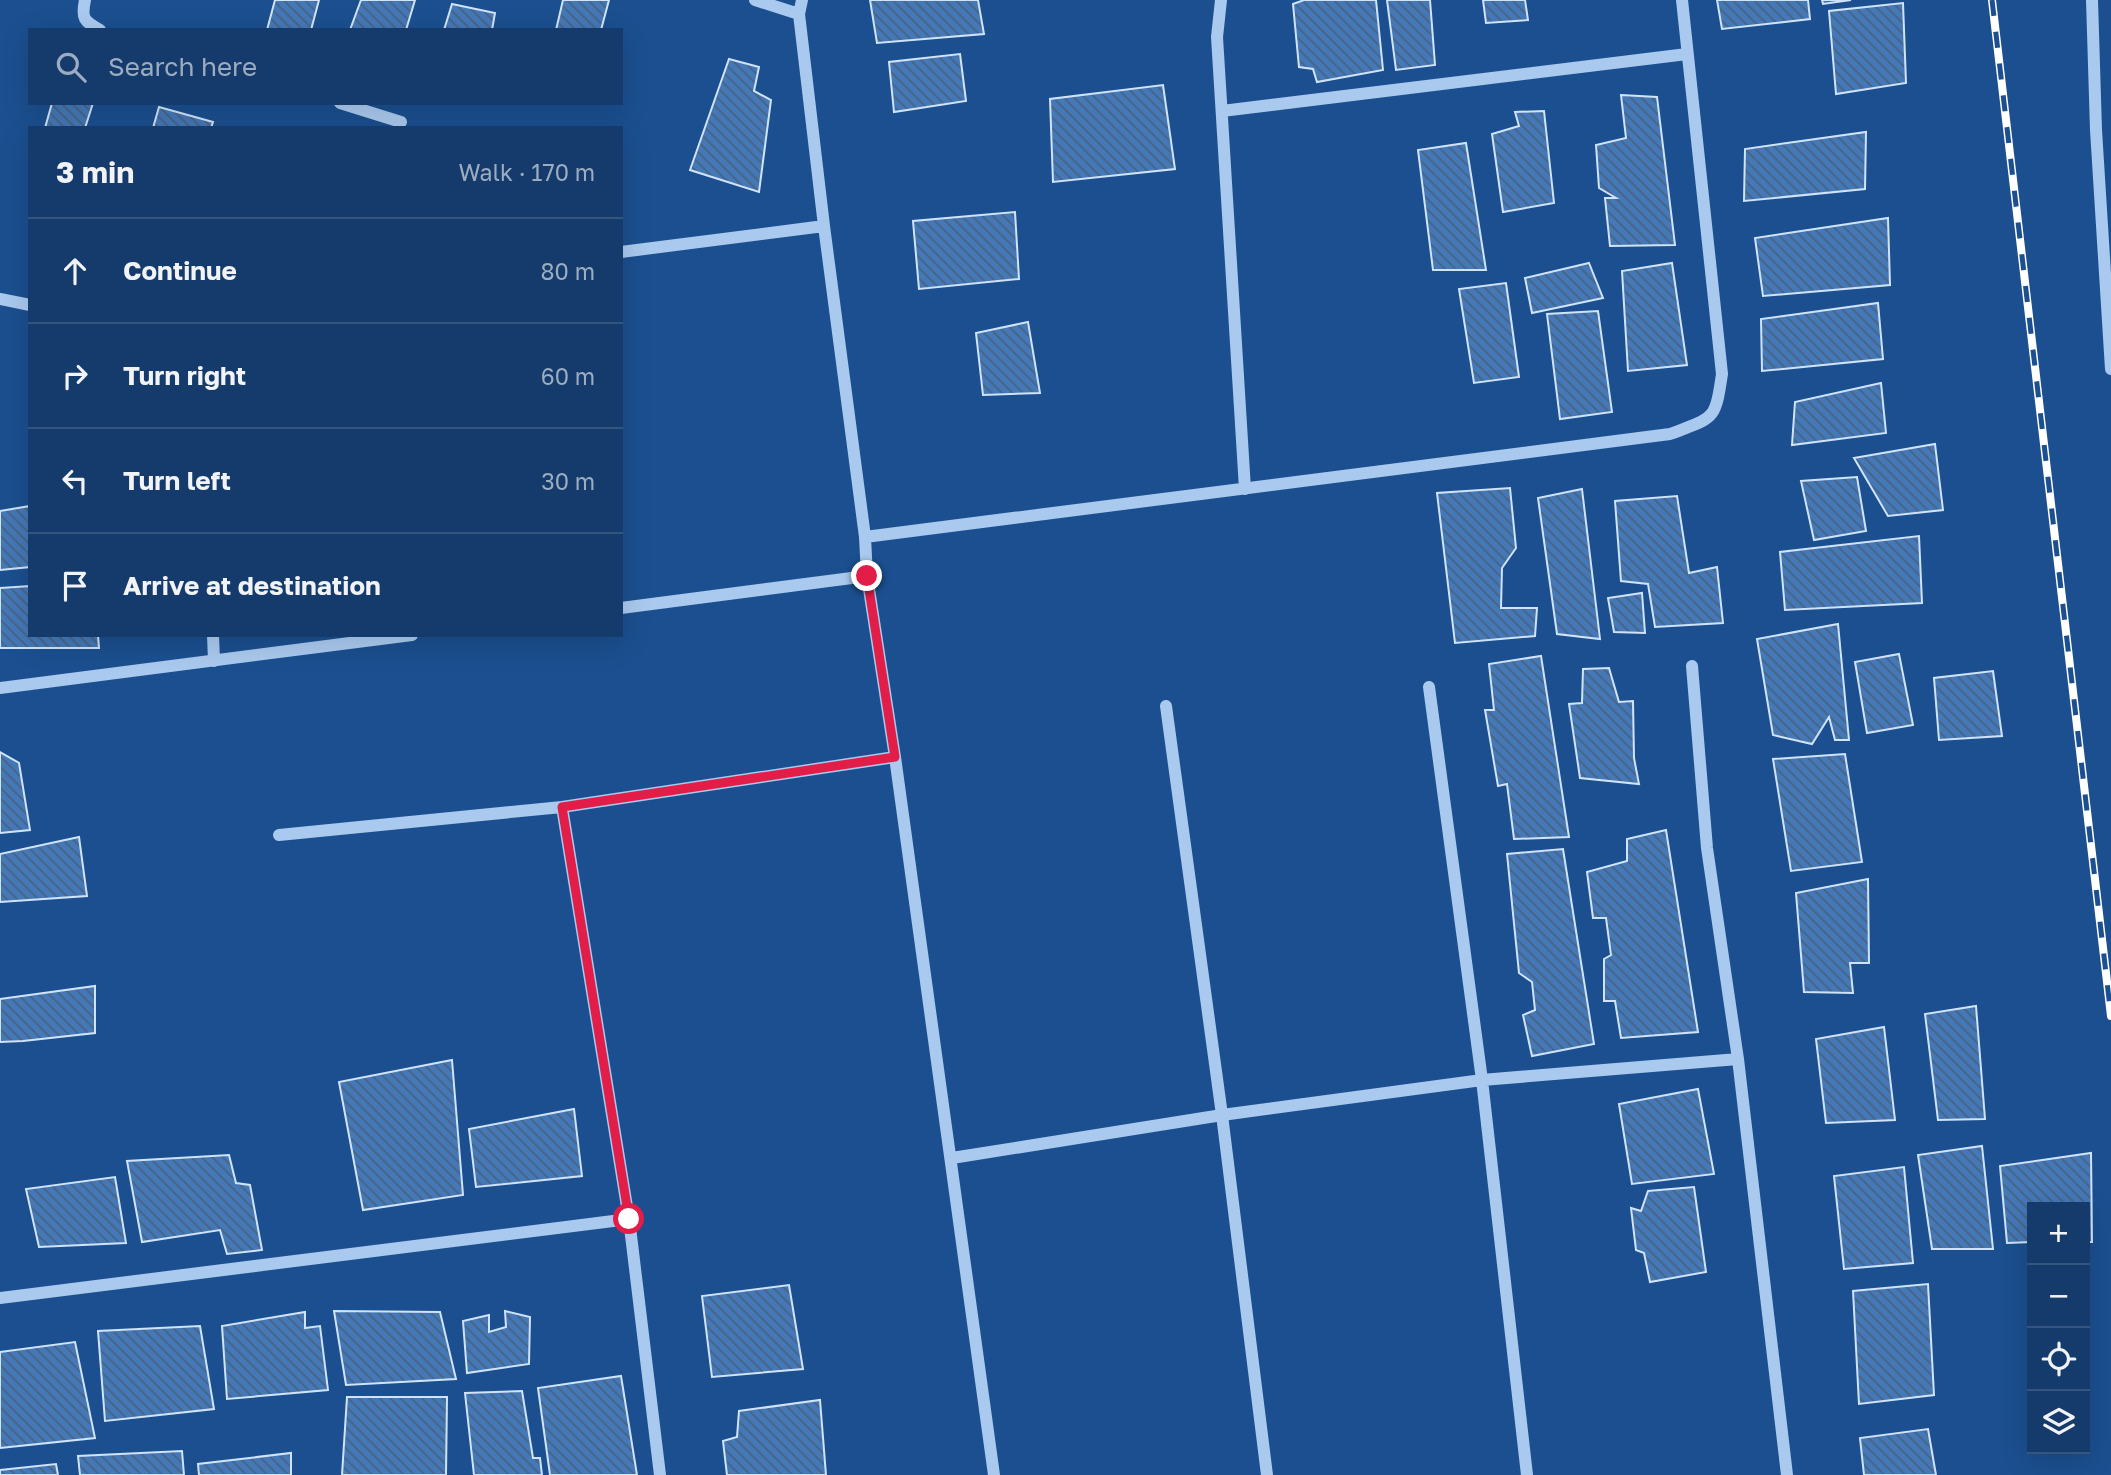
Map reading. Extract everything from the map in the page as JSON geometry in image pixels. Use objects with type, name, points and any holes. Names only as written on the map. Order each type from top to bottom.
[{"type":"street","points":[[85,0],[82,13],[87,23],[96,28]]},
{"type":"street","points":[[755,0],[799,15]]},
{"type":"street","points":[[802,0],[799,15],[865,537],[867,576],[952,1158],[994,1475]]},
{"type":"street","points":[[1221,0],[1217,37],[1245,489]]},
{"type":"street","points":[[865,537],[1670,434],[1709,419],[1717,405],[1722,374],[1682,0]]},
{"type":"street","points":[[2092,0],[2096,130],[2111,369]]},
{"type":"street","points":[[1222,111],[1687,54]]},
{"type":"street","points":[[347,105],[401,121]]},
{"type":"street","points":[[623,252],[824,226]]},
{"type":"street","points":[[0,299],[28,305]]},
{"type":"street","points":[[623,608],[867,576]]},
{"type":"street","points":[[213,637],[214,661]]},
{"type":"street","points":[[0,688],[397,637]]},
{"type":"street","points":[[1692,666],[1707,848],[1738,1059],[1787,1475]]},
{"type":"street","points":[[1429,687],[1482,1080],[1527,1475]]},
{"type":"street","points":[[1166,706],[1222,1115],[1267,1475]]},
{"type":"street","points":[[279,835],[562,807],[895,757]]},
{"type":"street","points":[[562,807],[629,1219],[660,1475]]},
{"type":"street","points":[[952,1158],[1222,1115],[1482,1080],[1738,1059]]},
{"type":"street","points":[[0,1298],[629,1219]]},
{"type":"building","points":[[275,0],[319,0],[312,28],[268,28]]},
{"type":"building","points":[[361,0],[415,0],[407,28],[351,28]]},
{"type":"building","points":[[563,0],[609,0],[602,28],[556,28]]},
{"type":"building","points":[[870,0],[978,0],[984,34],[877,43]]},
{"type":"building","points":[[1304,0],[1376,0],[1383,70],[1317,82],[1313,69],[1299,67],[1293,4]]},
{"type":"building","points":[[1387,0],[1430,0],[1435,65],[1396,70]]},
{"type":"building","points":[[1483,0],[1525,0],[1528,20],[1486,23]]},
{"type":"building","points":[[1717,0],[1808,0],[1810,19],[1722,29]]},
{"type":"building","points":[[1822,0],[1851,0],[1823,4]]},
{"type":"building","points":[[1903,3],[1906,83],[1836,94],[1829,11]]},
{"type":"building","points":[[452,4],[495,13],[492,28],[445,28]]},
{"type":"building","points":[[960,54],[966,101],[894,112],[889,62]]},
{"type":"building","points":[[729,59],[759,67],[754,91],[771,100],[759,192],[690,170]]},
{"type":"building","points":[[1163,85],[1175,169],[1053,182],[1050,99]]},
{"type":"building","points":[[1621,95],[1657,97],[1675,245],[1610,246],[1605,198],[1616,198],[1599,188],[1596,145],[1626,138]]},
{"type":"building","points":[[51,105],[92,105],[86,126],[46,126]]},
{"type":"building","points":[[159,107],[213,122],[212,126],[154,126]]},
{"type":"building","points":[[1544,111],[1554,203],[1503,212],[1492,134],[1519,126],[1515,112]]},
{"type":"building","points":[[1866,132],[1865,189],[1744,201],[1745,149]]},
{"type":"building","points":[[1466,143],[1486,270],[1433,270],[1418,150]]},
{"type":"building","points":[[1015,212],[1019,279],[919,289],[913,221]]},
{"type":"building","points":[[1888,218],[1890,285],[1763,296],[1755,238]]},
{"type":"building","points":[[1589,263],[1603,298],[1532,313],[1525,278]]},
{"type":"building","points":[[1672,263],[1687,365],[1628,371],[1622,271]]},
{"type":"building","points":[[1506,283],[1519,377],[1474,383],[1459,289]]},
{"type":"building","points":[[1878,303],[1883,359],[1762,371],[1761,319]]},
{"type":"building","points":[[1598,311],[1612,412],[1560,419],[1547,314]]},
{"type":"building","points":[[1028,322],[1040,393],[983,395],[976,333]]},
{"type":"building","points":[[1881,383],[1886,433],[1792,445],[1795,402]]},
{"type":"building","points":[[1935,444],[1943,510],[1888,516],[1854,458]]},
{"type":"building","points":[[1857,477],[1866,531],[1814,540],[1801,481]]},
{"type":"building","points":[[1510,488],[1516,548],[1502,568],[1501,608],[1537,608],[1535,636],[1455,643],[1437,493]]},
{"type":"building","points":[[1582,489],[1600,639],[1557,634],[1538,498]]},
{"type":"building","points":[[1677,496],[1689,573],[1717,567],[1723,623],[1655,627],[1648,584],[1621,581],[1615,501]]},
{"type":"building","points":[[28,506],[28,567],[0,570],[0,511]]},
{"type":"building","points":[[1919,536],[1922,603],[1785,610],[1780,552]]},
{"type":"building","points":[[28,586],[28,637],[98,637],[99,648],[0,648],[0,588]]},
{"type":"building","points":[[1642,593],[1645,633],[1614,632],[1608,598]]},
{"type":"building","points":[[1838,624],[1849,740],[1835,740],[1829,717],[1812,744],[1773,735],[1757,639]]},
{"type":"building","points":[[1899,654],[1913,725],[1867,733],[1855,662]]},
{"type":"building","points":[[1541,656],[1569,837],[1514,839],[1507,784],[1498,786],[1485,710],[1494,710],[1489,664]]},
{"type":"building","points":[[1609,668],[1619,702],[1633,701],[1634,758],[1639,784],[1580,778],[1569,704],[1582,703],[1583,669]]},
{"type":"building","points":[[1993,671],[2002,736],[1939,740],[1934,678]]},
{"type":"building","points":[[0,752],[19,763],[30,830],[0,833]]},
{"type":"building","points":[[1845,754],[1862,862],[1791,871],[1773,759]]},
{"type":"building","points":[[1666,830],[1698,1032],[1621,1038],[1615,1001],[1604,1001],[1604,959],[1611,955],[1606,918],[1593,918],[1587,872],[1627,861],[1627,839]]},
{"type":"building","points":[[79,837],[87,896],[0,902],[0,854]]},
{"type":"building","points":[[1563,849],[1594,1044],[1532,1056],[1523,1015],[1535,1010],[1532,982],[1519,973],[1507,854]]},
{"type":"building","points":[[1868,879],[1869,963],[1850,963],[1853,993],[1804,992],[1796,893]]},
{"type":"building","points":[[95,986],[95,1033],[0,1042],[0,999]]},
{"type":"building","points":[[1976,1006],[1985,1119],[1938,1120],[1925,1014]]},
{"type":"building","points":[[1884,1027],[1895,1120],[1826,1123],[1816,1039]]},
{"type":"building","points":[[452,1060],[463,1195],[363,1210],[339,1082]]},
{"type":"building","points":[[1698,1089],[1714,1174],[1632,1184],[1619,1104]]},
{"type":"building","points":[[574,1109],[582,1176],[476,1187],[469,1129]]},
{"type":"building","points":[[1982,1146],[1993,1249],[1932,1249],[1918,1155]]},
{"type":"building","points":[[2091,1153],[2092,1242],[2090,1202],[2027,1202],[2027,1242],[2007,1243],[2000,1166]]},
{"type":"building","points":[[229,1155],[236,1183],[250,1185],[262,1250],[227,1254],[220,1230],[142,1242],[127,1161]]},
{"type":"building","points":[[1904,1167],[1913,1263],[1844,1269],[1834,1176]]},
{"type":"building","points":[[115,1177],[126,1243],[39,1247],[26,1189]]},
{"type":"building","points":[[1694,1187],[1706,1272],[1650,1282],[1644,1253],[1636,1250],[1631,1208],[1641,1211],[1648,1191]]},
{"type":"building","points":[[1928,1284],[1934,1395],[1859,1404],[1853,1291]]},
{"type":"building","points":[[789,1285],[803,1369],[712,1377],[702,1296]]},
{"type":"building","points":[[334,1311],[440,1312],[456,1379],[346,1385]]},
{"type":"building","points":[[505,1311],[530,1317],[529,1364],[467,1373],[463,1321],[489,1315],[489,1332],[506,1327]]},
{"type":"building","points":[[305,1312],[305,1328],[320,1326],[328,1390],[227,1399],[222,1326]]},
{"type":"building","points":[[200,1326],[214,1409],[105,1421],[98,1331]]},
{"type":"building","points":[[75,1342],[95,1438],[0,1448],[0,1352]]},
{"type":"building","points":[[621,1376],[637,1475],[550,1475],[538,1388]]},
{"type":"building","points":[[522,1391],[533,1458],[540,1458],[542,1475],[474,1475],[465,1393]]},
{"type":"building","points":[[347,1397],[447,1397],[446,1475],[342,1475]]},
{"type":"building","points":[[820,1400],[826,1475],[727,1475],[723,1441],[737,1437],[739,1411]]},
{"type":"building","points":[[1928,1429],[1936,1475],[1864,1475],[1860,1438]]},
{"type":"building","points":[[182,1451],[184,1475],[80,1475],[78,1456]]},
{"type":"building","points":[[291,1453],[291,1475],[199,1475],[198,1464]]},
{"type":"building","points":[[56,1464],[58,1475],[0,1475],[0,1470]]},
{"type":"railway","points":[[1992,0],[2111,1016]]},
{"type":"route","points":[[629,1219],[562,807],[895,757],[867,576]]}]
